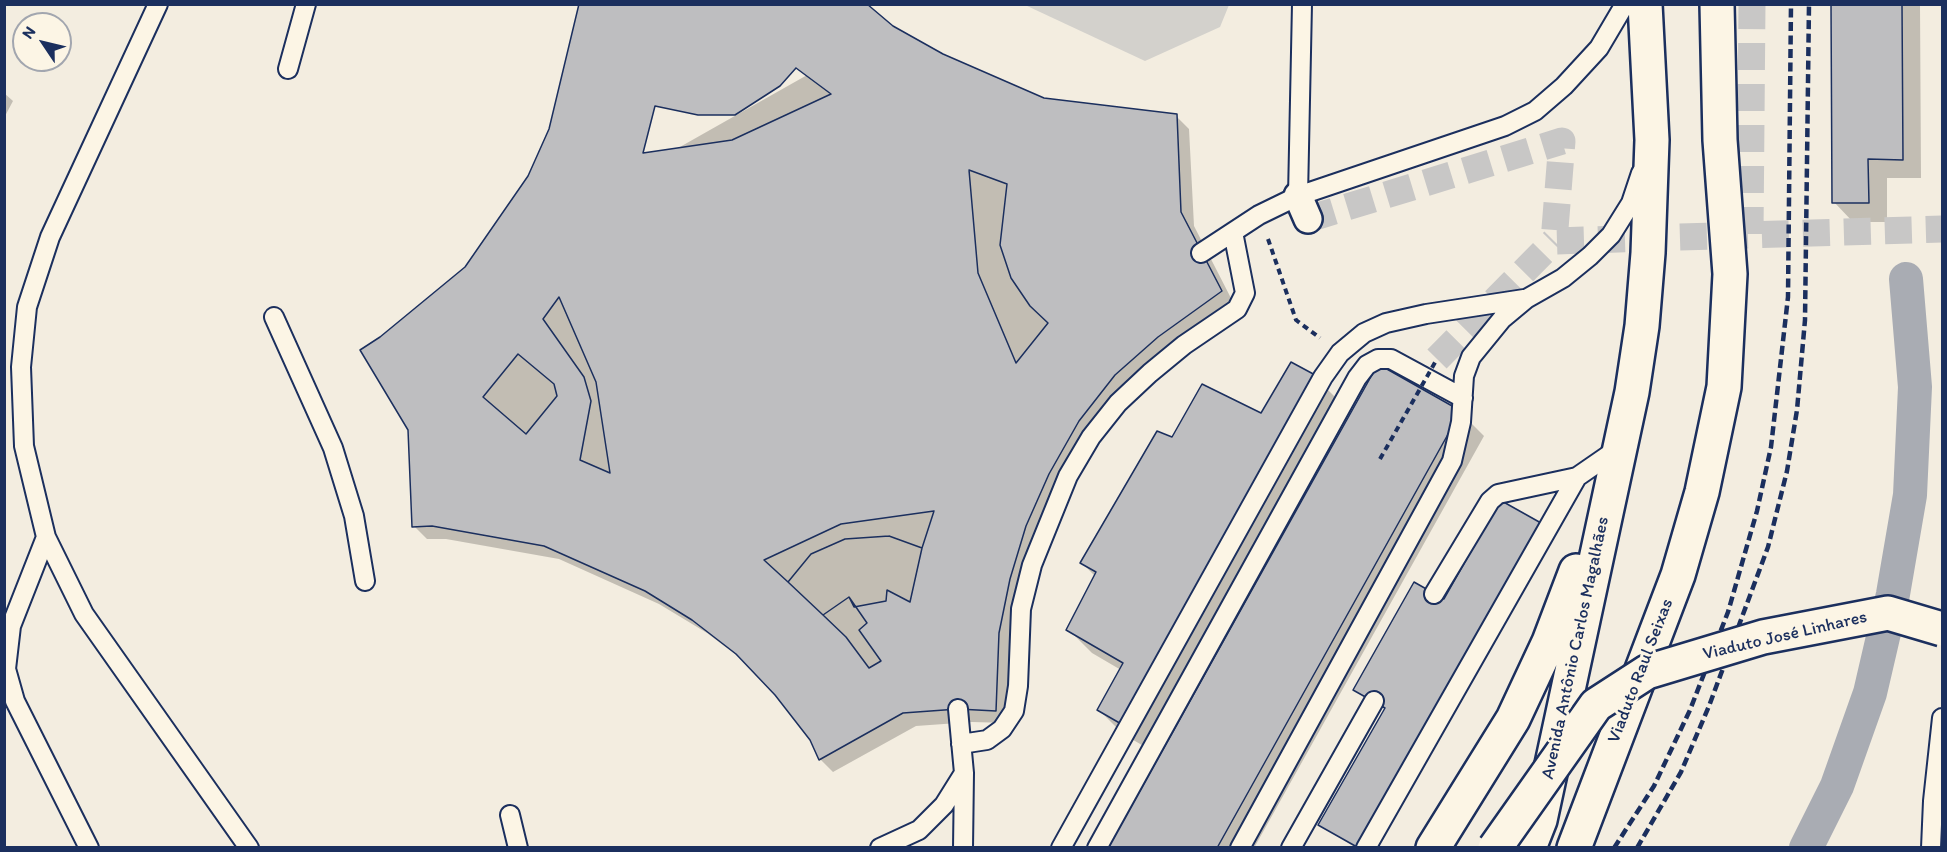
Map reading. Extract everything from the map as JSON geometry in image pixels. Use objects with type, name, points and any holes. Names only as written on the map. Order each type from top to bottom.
[{"type":"main road","name":"Avenida Antônio Carlos Magalhães","points":[[1529,848],[1540,820],[1632,392],[1642,326],[1648,253],[1652,140],[1645,4]]},
{"type":"main road","name":"Viaduto Raul Seixas","points":[[1574,848],[1587,807],[1655,640],[1702,492],[1724,387],[1730,274],[1720,140],[1717,4]]},
{"type":"main road","name":"Avenida Antônio Carlos Magalhães","points":[[1433,848],[1513,719],[1549,642],[1619,448]]},
{"type":"main road","name":"Viaduto José Linhares","points":[[1495,848],[1596,705],[1647,672],[1763,637],[1888,613],[1942,629]]},
{"type":"lane","points":[[158,4],[50,237],[27,307],[21,367],[24,446],[46,537],[84,614],[249,848]]},
{"type":"lane","points":[[288,69],[306,4]]},
{"type":"lane","points":[[1302,4],[1303,207]]},
{"type":"lane","points":[[1201,253],[1259,215],[1303,207],[1505,126],[1536,111],[1564,86],[1599,48],[1625,4]]},
{"type":"lane","points":[[1240,848],[1452,460],[1458,443],[1464,376],[1471,357],[1486,336],[1526,299],[1563,278],[1611,235],[1631,203],[1652,140]]},
{"type":"lane","points":[[961,744],[987,740],[1002,729],[1014,711],[1018,686],[1021,609],[1032,565],[1068,476],[1091,437],[1118,403],[1150,373],[1184,345],[1237,309],[1245,293],[1233,232]]},
{"type":"lane","points":[[1062,848],[1323,377],[1340,353],[1364,333],[1386,324],[1426,314],[1526,299]]},
{"type":"lane","points":[[274,316],[333,448],[354,516],[364,581]]},
{"type":"lane","points":[[1097,848],[1357,378],[1367,365],[1378,359],[1390,359],[1463,398]]},
{"type":"lane","points":[[1434,594],[1490,501],[1498,494],[1577,477],[1619,448]]},
{"type":"lane","points":[[1366,848],[1577,477]]},
{"type":"lane","points":[[46,537],[11,626],[6,669],[15,701],[89,848]]},
{"type":"lane","points":[[1291,848],[1374,701]]},
{"type":"lane","points":[[958,709],[964,773],[963,848]]},
{"type":"lane","points":[[1931,848],[1933,801],[1942,718]]},
{"type":"lane","points":[[880,848],[919,830],[944,805],[964,773]]},
{"type":"lane","points":[[510,815],[518,848]]},
{"type":"path","points":[[1259,215],[1296,320],[1340,353]]},
{"type":"path","points":[[1380,459],[1437,359]]},
{"type":"shaded area","points":[[1025,5],[1229,5],[1220,27],[1145,61]]},
{"type":"building","points":[[579,4],[867,4],[893,26],[943,54],[1044,98],[1177,114],[1181,212],[1222,291],[1158,337],[1115,375],[1079,421],[1049,474],[1026,526],[1010,579],[999,633],[996,711],[958,709],[903,713],[819,760],[810,740],[775,695],[736,654],[692,620],[645,591],[544,546],[432,526],[412,527],[408,430],[360,350],[380,337],[465,267],[528,176],[549,129]]},
{"type":"building","points":[[1831,4],[1902,4],[1903,160],[1868,159],[1869,203],[1832,203]]},
{"type":"building","points":[[796,68],[831,94],[732,140],[643,153],[655,106],[698,115],[735,115],[780,86]]},
{"type":"building","points":[[969,170],[1007,184],[1000,245],[1011,278],[1030,306],[1048,323],[1016,363],[978,273]]},
{"type":"building","points":[[559,297],[596,382],[610,473],[580,460],[591,401],[584,377],[543,319]]},
{"type":"building","points":[[518,354],[554,384],[557,396],[526,434],[483,397]]},
{"type":"building","points":[[1291,362],[1317,376],[1123,725],[1097,710],[1123,663],[1066,630],[1096,572],[1080,563],[1157,431],[1172,437],[1202,384],[1261,413]]},
{"type":"building","points":[[1378,364],[1461,411],[1217,848],[1108,848]]},
{"type":"building","points":[[1500,500],[1541,523],[1357,847],[1318,825],[1385,708],[1353,690],[1414,582],[1444,599]]},
{"type":"building","points":[[934,511],[922,548],[889,536],[845,539],[811,554],[788,582],[764,560],[841,524]]},
{"type":"building","points":[[889,536],[922,548],[910,602],[887,590],[886,601],[854,607],[849,597],[823,615],[788,582],[811,554],[845,539]]},
{"type":"building","points":[[849,597],[867,623],[859,630],[881,661],[869,668],[846,637],[823,615]]},
{"type":"waterway","points":[[1806,848],[1837,786],[1870,693],[1893,594],[1910,495],[1915,387],[1906,279]]},
{"type":"tunnel","points":[[1750,234],[1752,4]]},
{"type":"tunnel","points":[[1308,219],[1562,141],[1554,241],[1942,229]]},
{"type":"tunnel","points":[[1437,359],[1554,241]]},
{"type":"railway","points":[[1614,848],[1654,786],[1690,710],[1728,612],[1757,511],[1771,447],[1788,297],[1791,4]]},
{"type":"railway","points":[[1637,848],[1681,772],[1709,706],[1768,547],[1787,471],[1797,410],[1805,320],[1809,4]]}]
